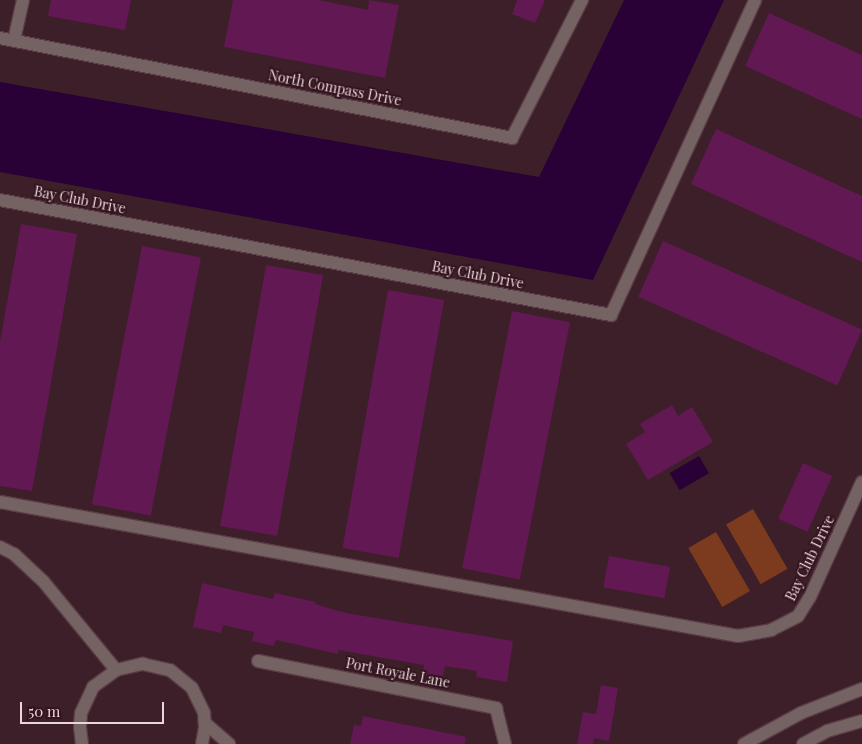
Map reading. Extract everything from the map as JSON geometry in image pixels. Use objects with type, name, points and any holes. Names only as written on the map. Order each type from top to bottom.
[{"type":"street","points":[[14,40],[23,0]]},
{"type":"street","name":"North Compass Drive","points":[[0,38],[512,138],[582,0]]},
{"type":"street","name":"Bay Club Drive","points":[[0,200],[611,315],[755,0]]},
{"type":"street","name":"Bay Club Drive","points":[[0,502],[738,636],[771,630],[798,616],[810,596],[862,482]]},
{"type":"street","points":[[0,547],[14,554],[44,581],[116,670]]},
{"type":"street","name":"Port Royale Lane","points":[[258,661],[496,708],[505,744]]},
{"type":"street","points":[[82,744],[80,727],[86,699],[98,682],[116,670],[143,664],[170,670],[192,688],[199,700],[205,723],[205,743]]},
{"type":"street","points":[[744,744],[801,713],[862,689]]},
{"type":"street","points":[[803,744],[827,731],[862,721]]},
{"type":"street","points":[[205,723],[229,744]]},
{"type":"shaded area","points":[[624,0],[724,0],[593,280],[0,172],[0,82],[539,177]]},
{"type":"shaded area","points":[[699,456],[709,473],[680,490],[670,473]]},
{"type":"shaded area","points":[[753,509],[788,569],[761,584],[726,524]]},
{"type":"shaded area","points":[[716,532],[750,591],[722,607],[688,548]]},
{"type":"building","points":[[51,0],[131,0],[125,30],[48,16]]},
{"type":"building","points":[[233,0],[318,0],[368,10],[369,0],[399,5],[385,78],[224,47]]},
{"type":"building","points":[[517,0],[545,0],[535,23],[512,14]]},
{"type":"building","points":[[769,13],[862,55],[862,119],[745,66]]},
{"type":"building","points":[[716,129],[862,196],[862,262],[691,184]]},
{"type":"building","points":[[21,224],[77,234],[32,491],[0,486],[0,342]]},
{"type":"building","points":[[663,241],[862,330],[837,385],[638,297]]},
{"type":"building","points":[[142,246],[201,257],[151,516],[92,504]]},
{"type":"building","points":[[266,265],[323,275],[277,536],[220,526]]},
{"type":"building","points":[[388,290],[444,300],[399,558],[343,548]]},
{"type":"building","points":[[512,311],[570,322],[520,579],[462,568]]},
{"type":"building","points":[[672,405],[678,416],[692,407],[713,442],[648,480],[626,444],[645,432],[640,424]]},
{"type":"building","points":[[803,463],[832,476],[807,532],[778,519]]},
{"type":"building","points":[[609,556],[670,567],[665,598],[603,588]]},
{"type":"building","points":[[202,583],[273,599],[275,593],[316,602],[315,604],[346,613],[513,641],[507,682],[476,677],[477,671],[445,666],[443,676],[423,673],[424,665],[338,650],[338,654],[276,640],[274,646],[252,641],[254,632],[223,625],[221,633],[193,627]]},
{"type":"building","points":[[601,685],[618,688],[609,741],[594,738],[593,744],[577,744],[583,712],[596,714]]},
{"type":"building","points":[[363,716],[466,737],[465,744],[350,744],[354,725],[361,726]]}]
